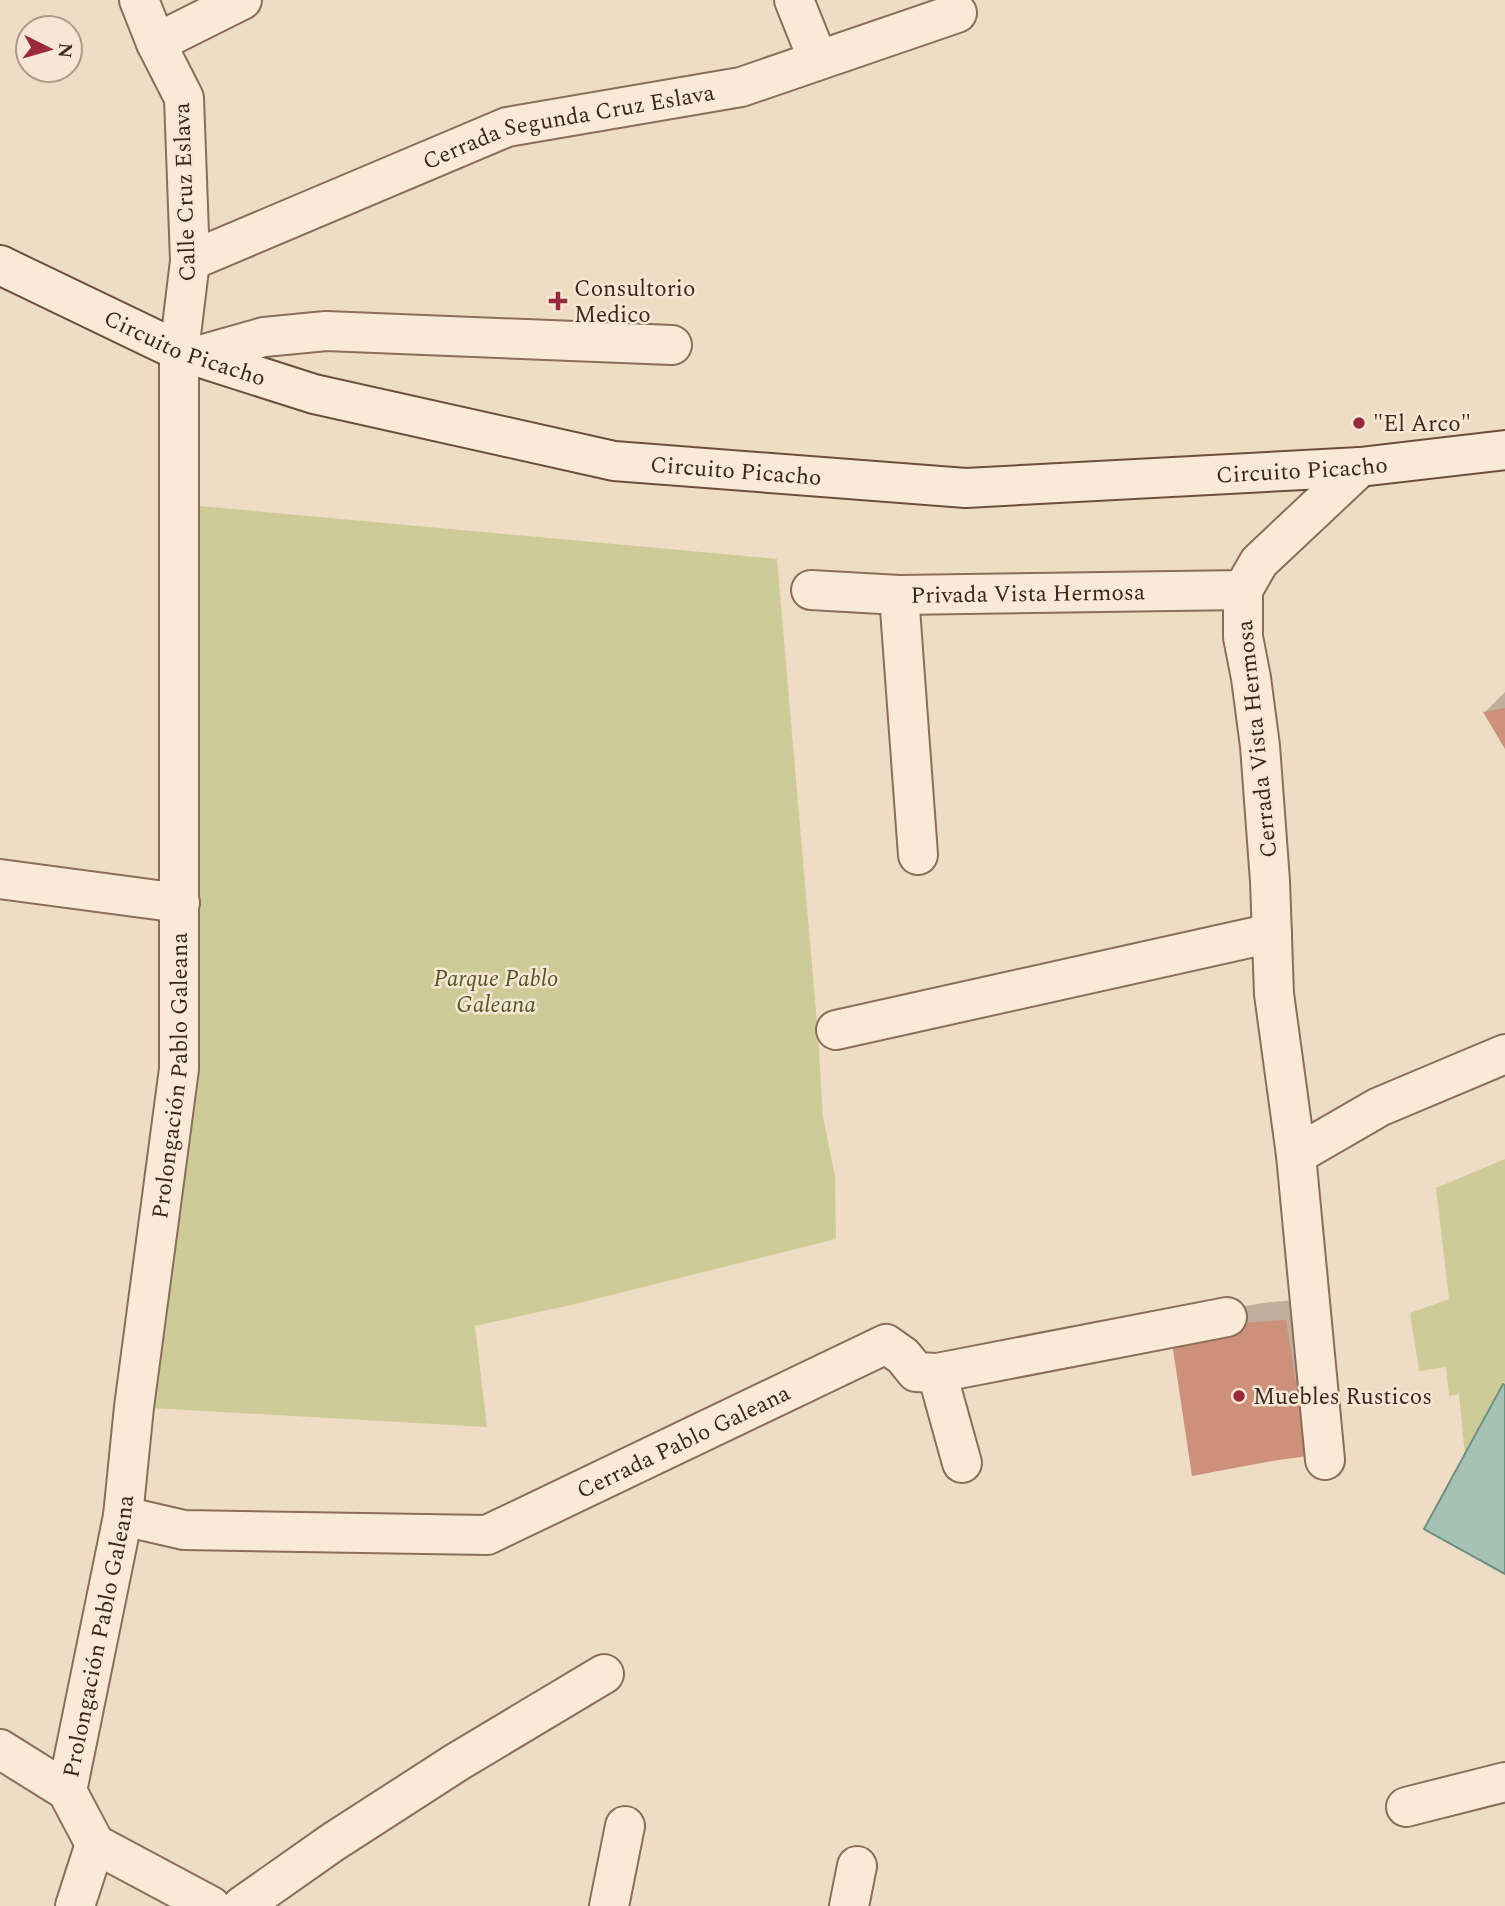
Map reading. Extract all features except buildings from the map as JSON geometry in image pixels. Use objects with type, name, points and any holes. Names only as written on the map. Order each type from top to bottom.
[{"type":"street","name":"Calle Cruz Eslava","points":[[139,0],[156,43],[184,98],[190,261],[188,354]]},
{"type":"street","points":[[156,43],[242,0]]},
{"type":"street","points":[[793,0],[818,60]]},
{"type":"street","name":"Cerrada Segunda Cruz Eslava","points":[[190,261],[507,127],[741,87],[957,13]]},
{"type":"street","name":"Circuito Picacho","points":[[0,265],[188,354],[314,394],[614,461],[966,488],[1360,467],[1505,450]]},
{"type":"street","points":[[188,354],[264,337],[326,331],[673,345]]},
{"type":"street","name":"Prolongación Pablo Galeana","points":[[67,1791],[123,1516],[134,1407],[179,1069],[188,354]]},
{"type":"street","name":"Cerrada Vista Hermosa","points":[[1325,1460],[1296,1155],[1274,994],[1270,881],[1260,746],[1251,678],[1242,637],[1244,590],[1259,562],[1360,467]]},
{"type":"street","name":"Privada Vista Hermosa","points":[[811,590],[899,595],[1244,590]]},
{"type":"street","points":[[899,595],[918,855]]},
{"type":"street","points":[[0,879],[180,903]]},
{"type":"street","points":[[836,1030],[1272,933]]},
{"type":"street","points":[[1296,1155],[1379,1107],[1505,1054]]},
{"type":"street","points":[[962,1464],[937,1373],[1227,1317]]},
{"type":"street","name":"Cerrada Pablo Galeana","points":[[123,1516],[184,1530],[487,1535],[886,1345],[903,1356],[916,1371],[937,1373]]},
{"type":"street","points":[[242,1906],[333,1842],[457,1762],[604,1674]]},
{"type":"street","points":[[0,1749],[67,1791],[95,1844],[211,1906]]},
{"type":"street","points":[[1405,1807],[1505,1782]]},
{"type":"street","points":[[609,1906],[625,1826]]},
{"type":"street","points":[[75,1906],[95,1844]]},
{"type":"street","points":[[849,1906],[858,1866]]},
{"type":"green space","name":"Parque Pablo Galeana","points":[[179,504],[777,559],[823,1117],[835,1176],[836,1239],[475,1326],[487,1427],[134,1407],[179,1069]]},
{"type":"green space","points":[[1505,1159],[1505,1383],[1503,1382],[1465,1456],[1459,1394],[1449,1396],[1446,1367],[1419,1371],[1410,1313],[1449,1299],[1436,1188]]},
{"type":"shaded area","points":[[1503,1384],[1505,1385],[1505,1574],[1424,1529]]},
{"type":"place","name":"Consultorio Medico","points":[[558,301]]},
{"type":"place","name":"\"El Arco\"","points":[[1359,423]]},
{"type":"place","name":"Muebles Rusticos","points":[[1239,1396]]}]
